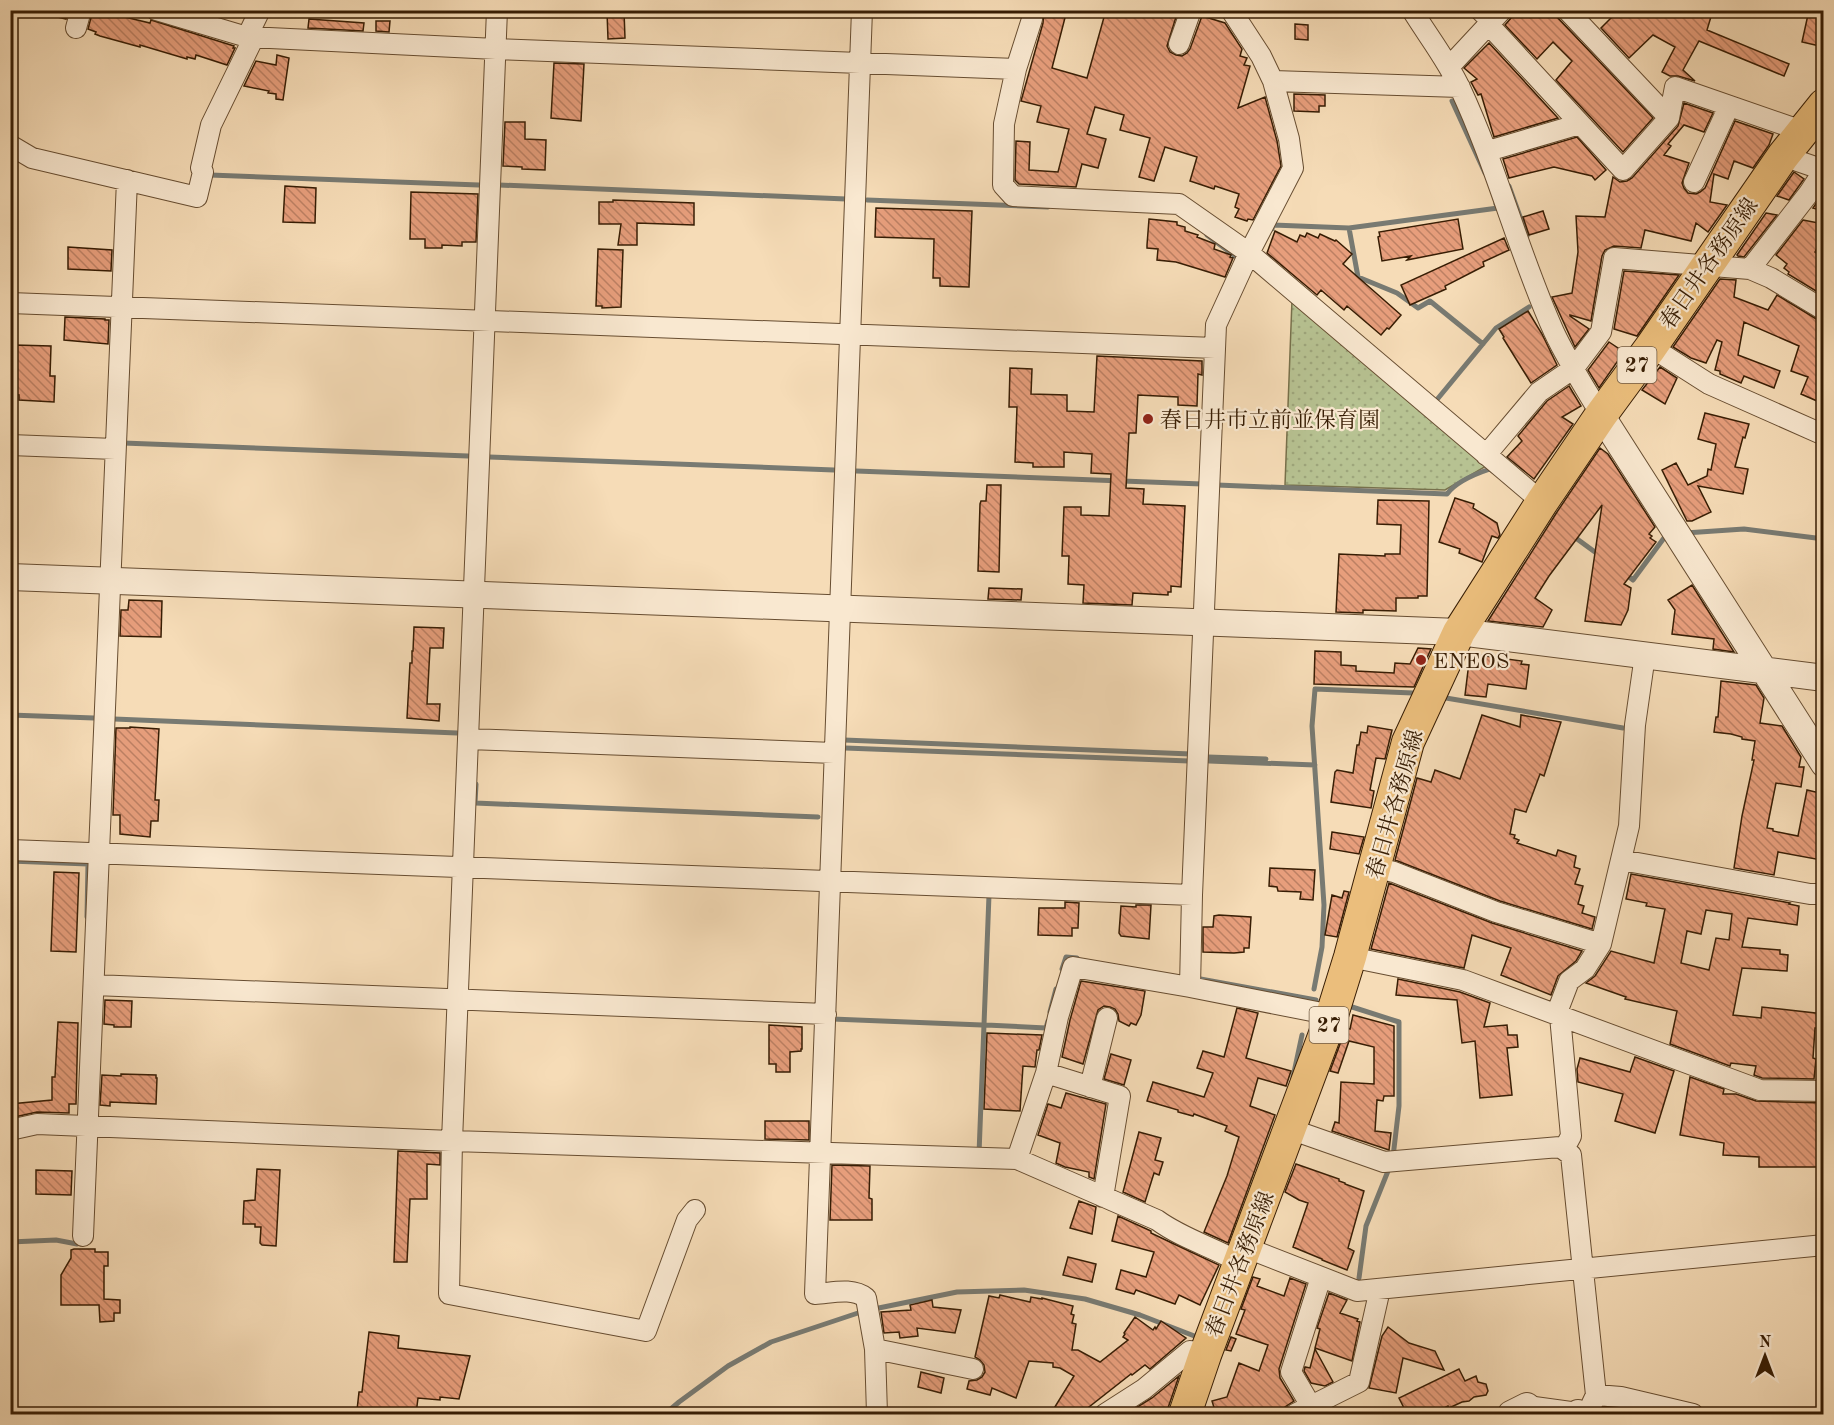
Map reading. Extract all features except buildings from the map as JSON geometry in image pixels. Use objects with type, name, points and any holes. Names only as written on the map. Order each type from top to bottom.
[{"type":"main road","name":"春日井各務原線","points":[[1188,1412],[1205,1355],[1332,1015],[1408,742],[1459,632],[1601,415],[1651,347],[1783,156],[1824,105]]},
{"type":"street","points":[[156,10],[180,14],[250,37],[1016,69]]},
{"type":"street","points":[[10,145],[32,158],[197,197],[211,125],[260,10]]},
{"type":"street","points":[[496,10],[452,1141],[449,1294],[646,1331],[687,1220],[695,1210]]},
{"type":"street","points":[[862,10],[815,1294],[850,1291],[859,1292],[866,1298],[875,1349],[877,1414]]},
{"type":"street","points":[[1032,10],[1032,19],[1016,69],[1004,124],[1003,185],[1013,196],[1179,204],[1249,253],[1542,502]]},
{"type":"street","points":[[1179,44],[1191,10]]},
{"type":"street","points":[[1191,987],[1192,896],[1216,325],[1249,253],[1293,168],[1289,139],[1273,81],[1261,56],[1231,10]]},
{"type":"street","points":[[1412,10],[1460,87],[1488,151],[1554,333],[1601,415],[1824,764]]},
{"type":"street","points":[[1567,10],[1669,118]]},
{"type":"street","points":[[1449,67],[1490,15],[1580,124],[1623,170],[1669,118],[1675,87],[1802,131]]},
{"type":"street","points":[[1273,81],[1460,87]]},
{"type":"street","points":[[1694,182],[1729,106]]},
{"type":"street","points":[[1488,151],[1580,124]]},
{"type":"street","points":[[1750,269],[1824,170],[1783,156]]},
{"type":"street","points":[[83,1236],[128,180]]},
{"type":"street","points":[[1486,455],[1539,392],[1574,368],[1601,332],[1614,258],[1750,269],[1771,278],[1824,310]]},
{"type":"street","points":[[10,303],[1215,348]]},
{"type":"street","points":[[1651,347],[1709,384],[1824,435]]},
{"type":"street","points":[[10,445],[116,449]]},
{"type":"street","points":[[10,577],[1459,632],[1824,678]]},
{"type":"street","points":[[1564,1149],[1571,1136],[1558,1016],[1569,981],[1585,969],[1601,944],[1629,826],[1635,724],[1645,655]]},
{"type":"street","points":[[468,739],[834,753]]},
{"type":"street","points":[[10,850],[1192,896]]},
{"type":"street","points":[[1621,860],[1810,894],[1824,894]]},
{"type":"street","points":[[1374,867],[1394,872],[1496,912],[1601,944]]},
{"type":"street","points":[[1350,957],[1463,980],[1760,1090],[1824,1091]]},
{"type":"street","points":[[1017,1159],[1046,1073],[1072,967],[1191,987],[1332,1015]]},
{"type":"street","points":[[94,985],[826,1014]]},
{"type":"street","points":[[1090,1087],[1107,1018]]},
{"type":"street","points":[[1046,1073],[1120,1096],[1103,1197]]},
{"type":"street","points":[[10,1130],[37,1124],[452,1141],[1017,1159],[1157,1220],[1174,1233],[1227,1255],[1244,1255],[1321,1277],[1357,1291],[1824,1245]]},
{"type":"street","points":[[1290,1129],[1384,1162],[1560,1147],[1571,1155],[1596,1395],[1589,1410],[1578,1414],[1519,1411]]},
{"type":"street","points":[[1321,1277],[1291,1372],[1303,1411],[1359,1382],[1380,1289]]},
{"type":"street","points":[[875,1349],[974,1369]]},
{"type":"street","points":[[1105,1414],[1144,1389],[1190,1351],[1205,1355]]},
{"type":"street","points":[[1596,1395],[1621,1397],[1693,1414]]},
{"type":"green space","points":[[1292,300],[1488,465],[1445,490],[1285,485]]},
{"type":"waterway","points":[[1452,101],[1485,173]]},
{"type":"waterway","points":[[210,175],[479,185]]},
{"type":"waterway","points":[[499,185],[846,199]]},
{"type":"waterway","points":[[1509,186],[1527,236]]},
{"type":"waterway","points":[[867,200],[1048,207]]},
{"type":"waterway","points":[[1272,229],[1273,225],[1349,228],[1498,208],[1496,204]]},
{"type":"waterway","points":[[1349,228],[1358,277],[1397,293],[1418,308],[1430,301],[1483,344]]},
{"type":"waterway","points":[[1207,235],[1235,256]]},
{"type":"waterway","points":[[1438,404],[1435,402],[1496,328],[1529,307]]},
{"type":"waterway","points":[[123,443],[468,456]]},
{"type":"waterway","points":[[489,457],[834,470]]},
{"type":"waterway","points":[[1217,485],[1447,494],[1455,486],[1472,476],[1490,469],[1494,472]]},
{"type":"waterway","points":[[856,471],[1202,484]]},
{"type":"waterway","points":[[1685,533],[1744,529],[1824,539]]},
{"type":"waterway","points":[[1573,536],[1599,555]]},
{"type":"waterway","points":[[1624,573],[1633,580],[1664,538],[1668,536]]},
{"type":"waterway","points":[[1314,989],[1322,947],[1324,905],[1312,726],[1315,689],[1413,693]]},
{"type":"waterway","points":[[1446,698],[1623,728]]},
{"type":"waterway","points":[[10,715],[94,718]]},
{"type":"waterway","points":[[114,719],[457,733]]},
{"type":"waterway","points":[[844,740],[1191,754],[1191,756]]},
{"type":"waterway","points":[[845,748],[1189,761]]},
{"type":"waterway","points":[[1208,757],[1266,759]]},
{"type":"waterway","points":[[1209,761],[1315,765]]},
{"type":"waterway","points":[[476,784],[475,803],[818,817]]},
{"type":"waterway","points":[[10,861],[88,864],[87,917]]},
{"type":"waterway","points":[[979,1154],[989,895]]},
{"type":"waterway","points":[[1062,969],[1066,957],[1077,958]]},
{"type":"waterway","points":[[1195,978],[1316,1000]]},
{"type":"waterway","points":[[1050,1012],[1056,989]]},
{"type":"waterway","points":[[1349,1006],[1399,1022],[1399,1106],[1393,1157]]},
{"type":"waterway","points":[[832,1019],[982,1025]]},
{"type":"waterway","points":[[986,1025],[1046,1028],[1048,1021]]},
{"type":"waterway","points":[[1293,1077],[1302,1035]]},
{"type":"waterway","points":[[1359,1278],[1366,1226],[1390,1166]]},
{"type":"waterway","points":[[10,1242],[56,1240],[77,1244],[77,1239]]},
{"type":"waterway","points":[[665,1414],[728,1366],[771,1342],[864,1311],[957,1292],[1024,1290],[1085,1299],[1140,1315],[1197,1337],[1198,1333]]},
{"type":"place","name":"春日井市立前並保育園","points":[[1148,419]]},
{"type":"place","name":"ENEOS","points":[[1421,660]]}]
